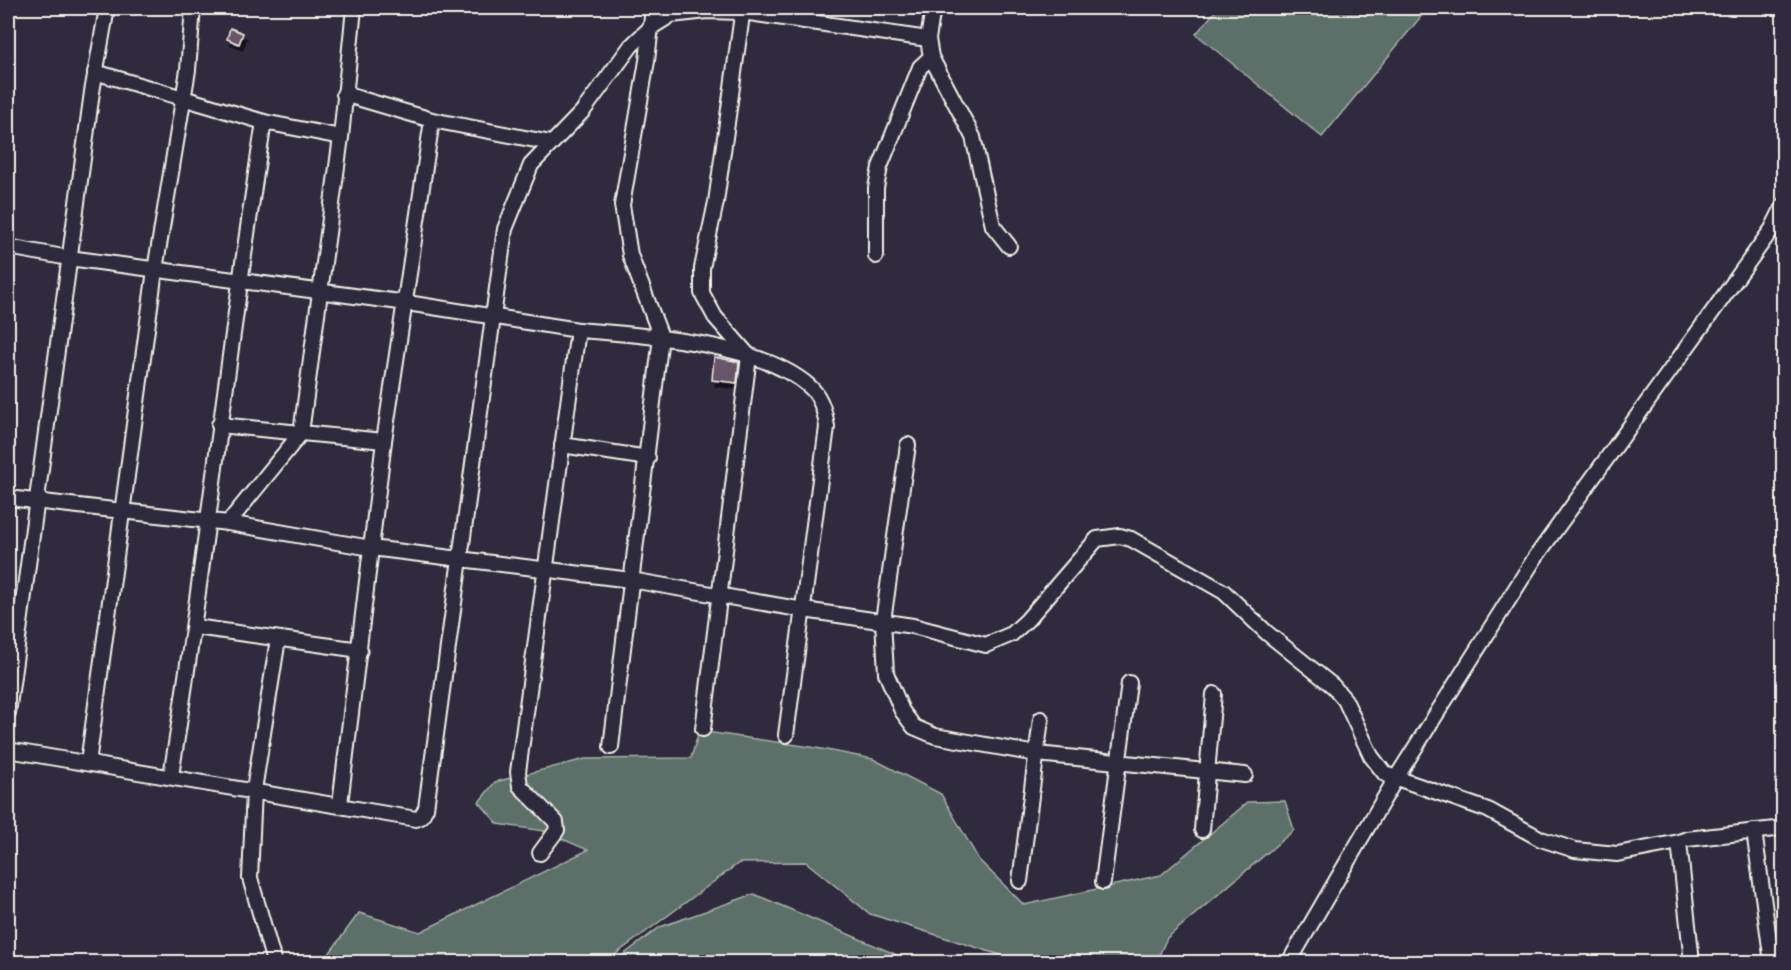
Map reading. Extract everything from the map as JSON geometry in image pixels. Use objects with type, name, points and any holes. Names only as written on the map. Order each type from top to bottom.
[{"type":"street","points":[[8,713],[95,72],[107,8]]},
{"type":"street","points":[[87,763],[154,270],[183,99],[193,8]]},
{"type":"street","points":[[228,523],[301,433],[341,137],[354,8]]},
{"type":"street","points":[[610,747],[662,337],[630,255],[622,205],[652,8]]},
{"type":"street","points":[[933,8],[928,39],[932,57],[973,137],[993,226],[1009,246]]},
{"type":"street","points":[[703,729],[749,356],[715,317],[702,293],[702,268],[716,202],[743,10]]},
{"type":"street","points":[[8,750],[340,804],[416,819],[425,813],[505,229],[531,165],[583,111],[631,46],[650,28],[671,15],[743,10],[928,39]]},
{"type":"street","points":[[876,256],[876,188],[880,167],[920,67],[932,57]]},
{"type":"street","points":[[95,72],[264,122],[341,137]]},
{"type":"street","points":[[344,94],[432,120],[551,143]]},
{"type":"street","points":[[340,804],[384,441],[407,303],[432,120]]},
{"type":"street","points":[[171,776],[195,627],[238,280],[264,122]]},
{"type":"street","points":[[1289,963],[1396,778],[1535,558],[1759,247],[1784,205]]},
{"type":"street","points":[[8,247],[69,258],[407,303],[578,330],[662,337],[749,356],[783,369],[810,387],[824,407],[827,427],[786,735]]},
{"type":"street","points":[[540,853],[556,830],[556,822],[520,786],[518,772],[578,330]]},
{"type":"street","points":[[219,425],[384,441]]},
{"type":"street","points":[[562,445],[648,458]]},
{"type":"street","points":[[908,445],[883,621],[886,673],[902,711],[914,727],[935,736],[1036,754],[1206,773],[1245,775]]},
{"type":"street","points":[[8,498],[122,513],[228,523],[371,548],[632,580],[804,610],[883,621],[981,644],[993,643],[1012,634],[1027,620],[1097,539],[1120,536],[1131,539],[1224,592],[1267,633],[1333,686],[1346,700],[1378,767],[1385,774],[1488,810],[1541,839],[1575,850],[1617,854],[1687,839],[1784,828]]},
{"type":"street","points":[[195,627],[360,650]]},
{"type":"street","points":[[274,963],[250,878],[254,790],[278,639]]},
{"type":"street","points":[[1103,882],[1129,684]]},
{"type":"street","points":[[1202,830],[1214,694]]},
{"type":"street","points":[[1020,881],[1041,718]]},
{"type":"street","points":[[1754,831],[1772,963]]},
{"type":"street","points":[[1679,842],[1692,963]]},
{"type":"green space","points":[[1218,8],[1428,8],[1322,137],[1196,34]]},
{"type":"green space","points":[[699,731],[811,747],[873,759],[941,794],[979,860],[1024,905],[1161,875],[1248,802],[1285,801],[1294,830],[1167,938],[1156,962],[1007,962],[1000,955],[870,914],[806,862],[739,863],[605,962],[323,962],[359,913],[420,932],[588,850],[544,831],[498,824],[479,802],[495,782],[585,759],[691,758]]},
{"type":"green space","points":[[754,894],[909,960],[907,962],[614,962],[660,927]]},
{"type":"building","points":[[230,28],[243,33],[239,44],[227,39]]},
{"type":"building","points":[[714,357],[739,362],[737,383],[712,380]]}]
